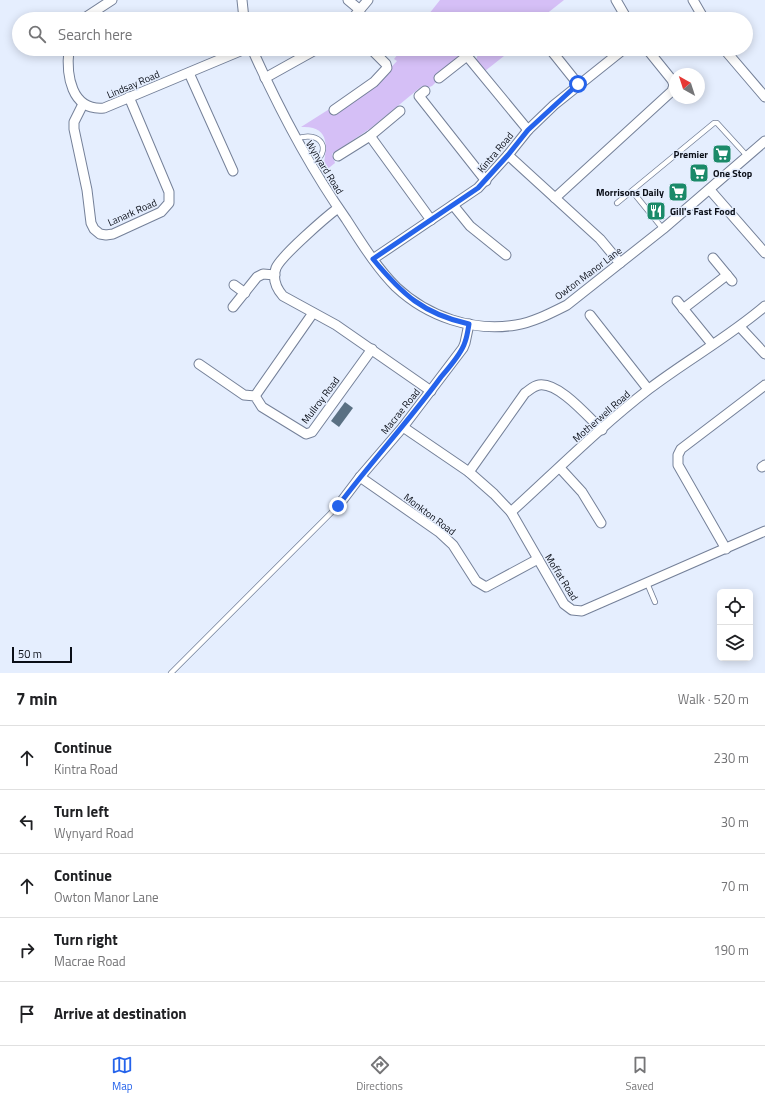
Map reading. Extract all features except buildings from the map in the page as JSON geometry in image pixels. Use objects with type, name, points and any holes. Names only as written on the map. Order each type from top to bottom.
[{"type":"street","points":[[94,12],[112,0]]},
{"type":"street","points":[[242,0],[243,12]]},
{"type":"street","points":[[348,0],[360,10],[368,0]]},
{"type":"street","points":[[616,0],[623,12]]},
{"type":"street","points":[[693,0],[700,12]]},
{"type":"street","points":[[70,56],[72,89],[76,97],[83,104]]},
{"type":"street","name":"Lindsay Road","points":[[83,104],[90,107],[104,108],[229,56]]},
{"type":"street","name":"Wynyard Road","points":[[255,56],[296,139],[311,165],[373,259],[396,286]]},
{"type":"street","points":[[265,78],[304,56]]},
{"type":"street","points":[[334,110],[353,101],[387,68],[386,64],[379,56]]},
{"type":"street","points":[[440,78],[468,56]]},
{"type":"street","points":[[470,56],[528,130]]},
{"type":"street","points":[[556,56],[578,84]]},
{"type":"street","name":"Kintra Road","points":[[373,259],[486,181],[528,130],[578,84],[615,56]]},
{"type":"street","points":[[555,198],[672,91],[674,85],[672,80],[653,56]]},
{"type":"street","points":[[730,56],[765,97]]},
{"type":"street","points":[[189,73],[233,171]]},
{"type":"street","points":[[419,95],[486,181]]},
{"type":"street","name":"Lanark Road","points":[[83,104],[74,122],[74,129],[87,190],[92,223],[94,229],[106,235],[113,234],[161,212],[169,203],[169,192],[130,98]]},
{"type":"street","points":[[338,156],[370,136],[400,111]]},
{"type":"street","points":[[370,136],[431,220]]},
{"type":"street","name":"Owton Manor Lane","points":[[396,286],[426,309],[450,320],[469,324],[500,326],[517,325],[538,318],[567,305],[620,264],[710,190],[765,141]]},
{"type":"street","points":[[508,155],[600,239],[620,264]]},
{"type":"street","points":[[710,190],[765,253]]},
{"type":"street","points":[[453,205],[470,226],[506,255]]},
{"type":"street","points":[[338,208],[325,217],[276,267],[274,282],[278,290],[283,296],[336,325],[431,391]]},
{"type":"street","points":[[712,344],[680,305],[729,278],[713,258]]},
{"type":"street","points":[[233,308],[259,275],[275,275]]},
{"type":"street","points":[[234,285],[245,292]]},
{"type":"street","name":"Motherwell Road","points":[[511,512],[648,389],[712,344],[740,327],[765,306]]},
{"type":"street","points":[[199,364],[244,395],[255,396],[313,313]]},
{"type":"street","points":[[590,315],[648,389]]},
{"type":"street","name":"Macrae Road","points":[[338,506],[360,476],[403,427],[463,348],[469,324]]},
{"type":"street","points":[[740,327],[765,354]]},
{"type":"street","name":"Mullroy Road","points":[[255,396],[262,407],[306,434],[312,432],[372,349]]},
{"type":"street","points":[[469,472],[525,393],[539,385],[546,385],[558,391],[602,430]]},
{"type":"street","points":[[726,549],[678,465],[678,455],[681,449],[765,385]]},
{"type":"street","name":"Moffat Road","points":[[403,427],[469,472],[494,494],[511,512],[564,604],[568,608],[577,611],[647,583],[765,531]]},
{"type":"street","points":[[560,468],[582,492],[601,523]]},
{"type":"street","name":"Monkton Road","points":[[360,476],[439,532],[453,545],[476,581],[486,587],[538,559]]},
{"type":"lane","points":[[617,203],[714,123],[718,123],[748,157]]},
{"type":"lane","points":[[296,139],[306,135],[316,137],[320,143],[323,149],[322,156],[311,165]]},
{"type":"lane","points":[[632,191],[663,229]]},
{"type":"lane","points":[[171,673],[338,506]]},
{"type":"lane","points":[[647,583],[655,602]]},
{"type":"shaded area","points":[[440,0],[564,0],[549,12],[431,12]]},
{"type":"shaded area","points":[[396,56],[460,56],[434,76],[437,81],[432,86],[427,88],[422,86],[371,128],[332,154],[335,163],[325,171],[323,168],[326,146],[325,139],[318,130],[311,127],[301,127],[331,108],[371,89],[397,61],[394,59]]},
{"type":"shaded area","points":[[477,56],[504,56],[485,71],[476,60]]},
{"type":"place","name":"Premier","points":[[722,154]]},
{"type":"place","name":"One Stop","points":[[699,173]]},
{"type":"place","name":"Morrisons Daily","points":[[678,192]]},
{"type":"place","name":"Gill's Fast Food","points":[[656,211]]},
{"type":"route","points":[[338,506],[360,476],[403,427],[463,348],[469,324],[450,320],[426,309],[396,286],[373,259],[478,188],[486,181],[528,130],[578,84]]}]
